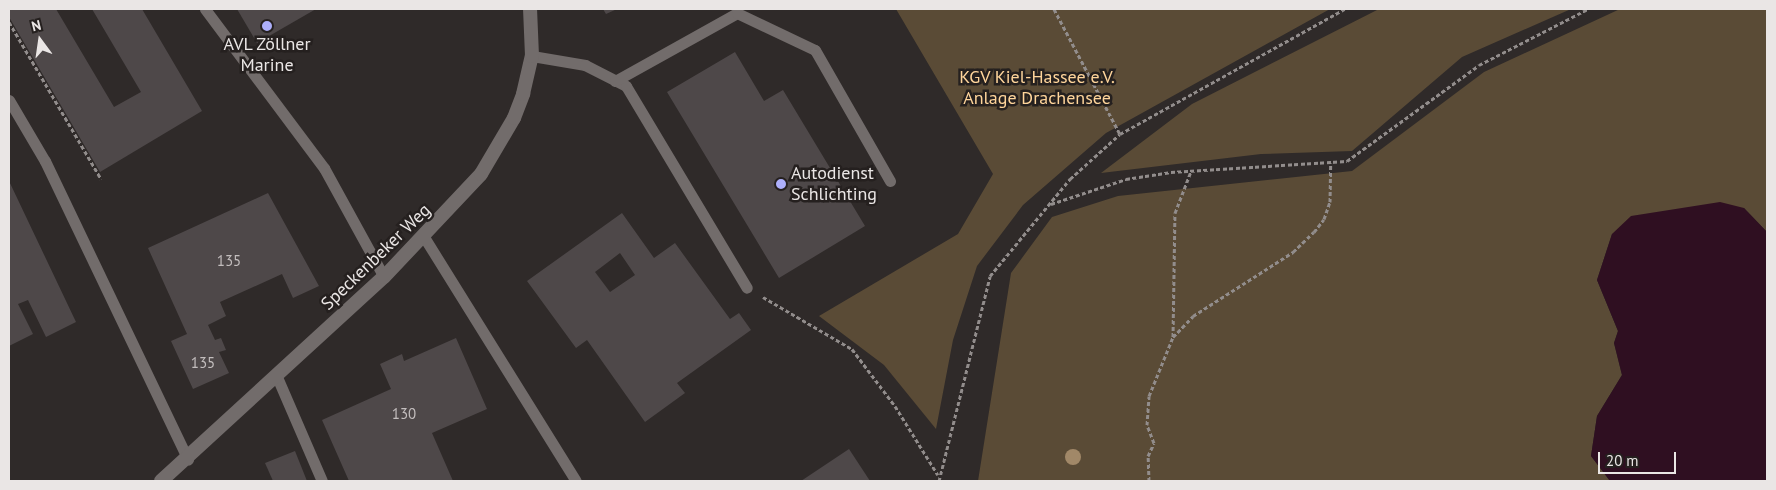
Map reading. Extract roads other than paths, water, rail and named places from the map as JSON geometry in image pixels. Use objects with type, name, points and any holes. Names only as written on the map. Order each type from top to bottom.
[{"type":"street","name":"Speckenbeker Weg","points":[[161,481],[188,459],[384,277],[424,237],[481,174],[501,141],[523,94],[532,56],[530,9]]},
{"type":"lane","points":[[205,9],[324,168],[384,277]]},
{"type":"lane","points":[[615,81],[737,13],[815,50],[890,181]]},
{"type":"lane","points":[[532,56],[585,65],[626,86],[747,288]]},
{"type":"lane","points":[[9,100],[45,161],[188,459]]},
{"type":"lane","points":[[424,237],[576,481]]},
{"type":"lane","points":[[277,377],[322,481]]},
{"type":"place","name":"AVL Zöllner Marine","points":[[267,26]]},
{"type":"place","name":"Autodienst Schlichting","points":[[781,184]]},
{"type":"park label","name":"KGV Kiel-Hassee e.V. Anlage Drachensee","points":[[1037,88]]}]
